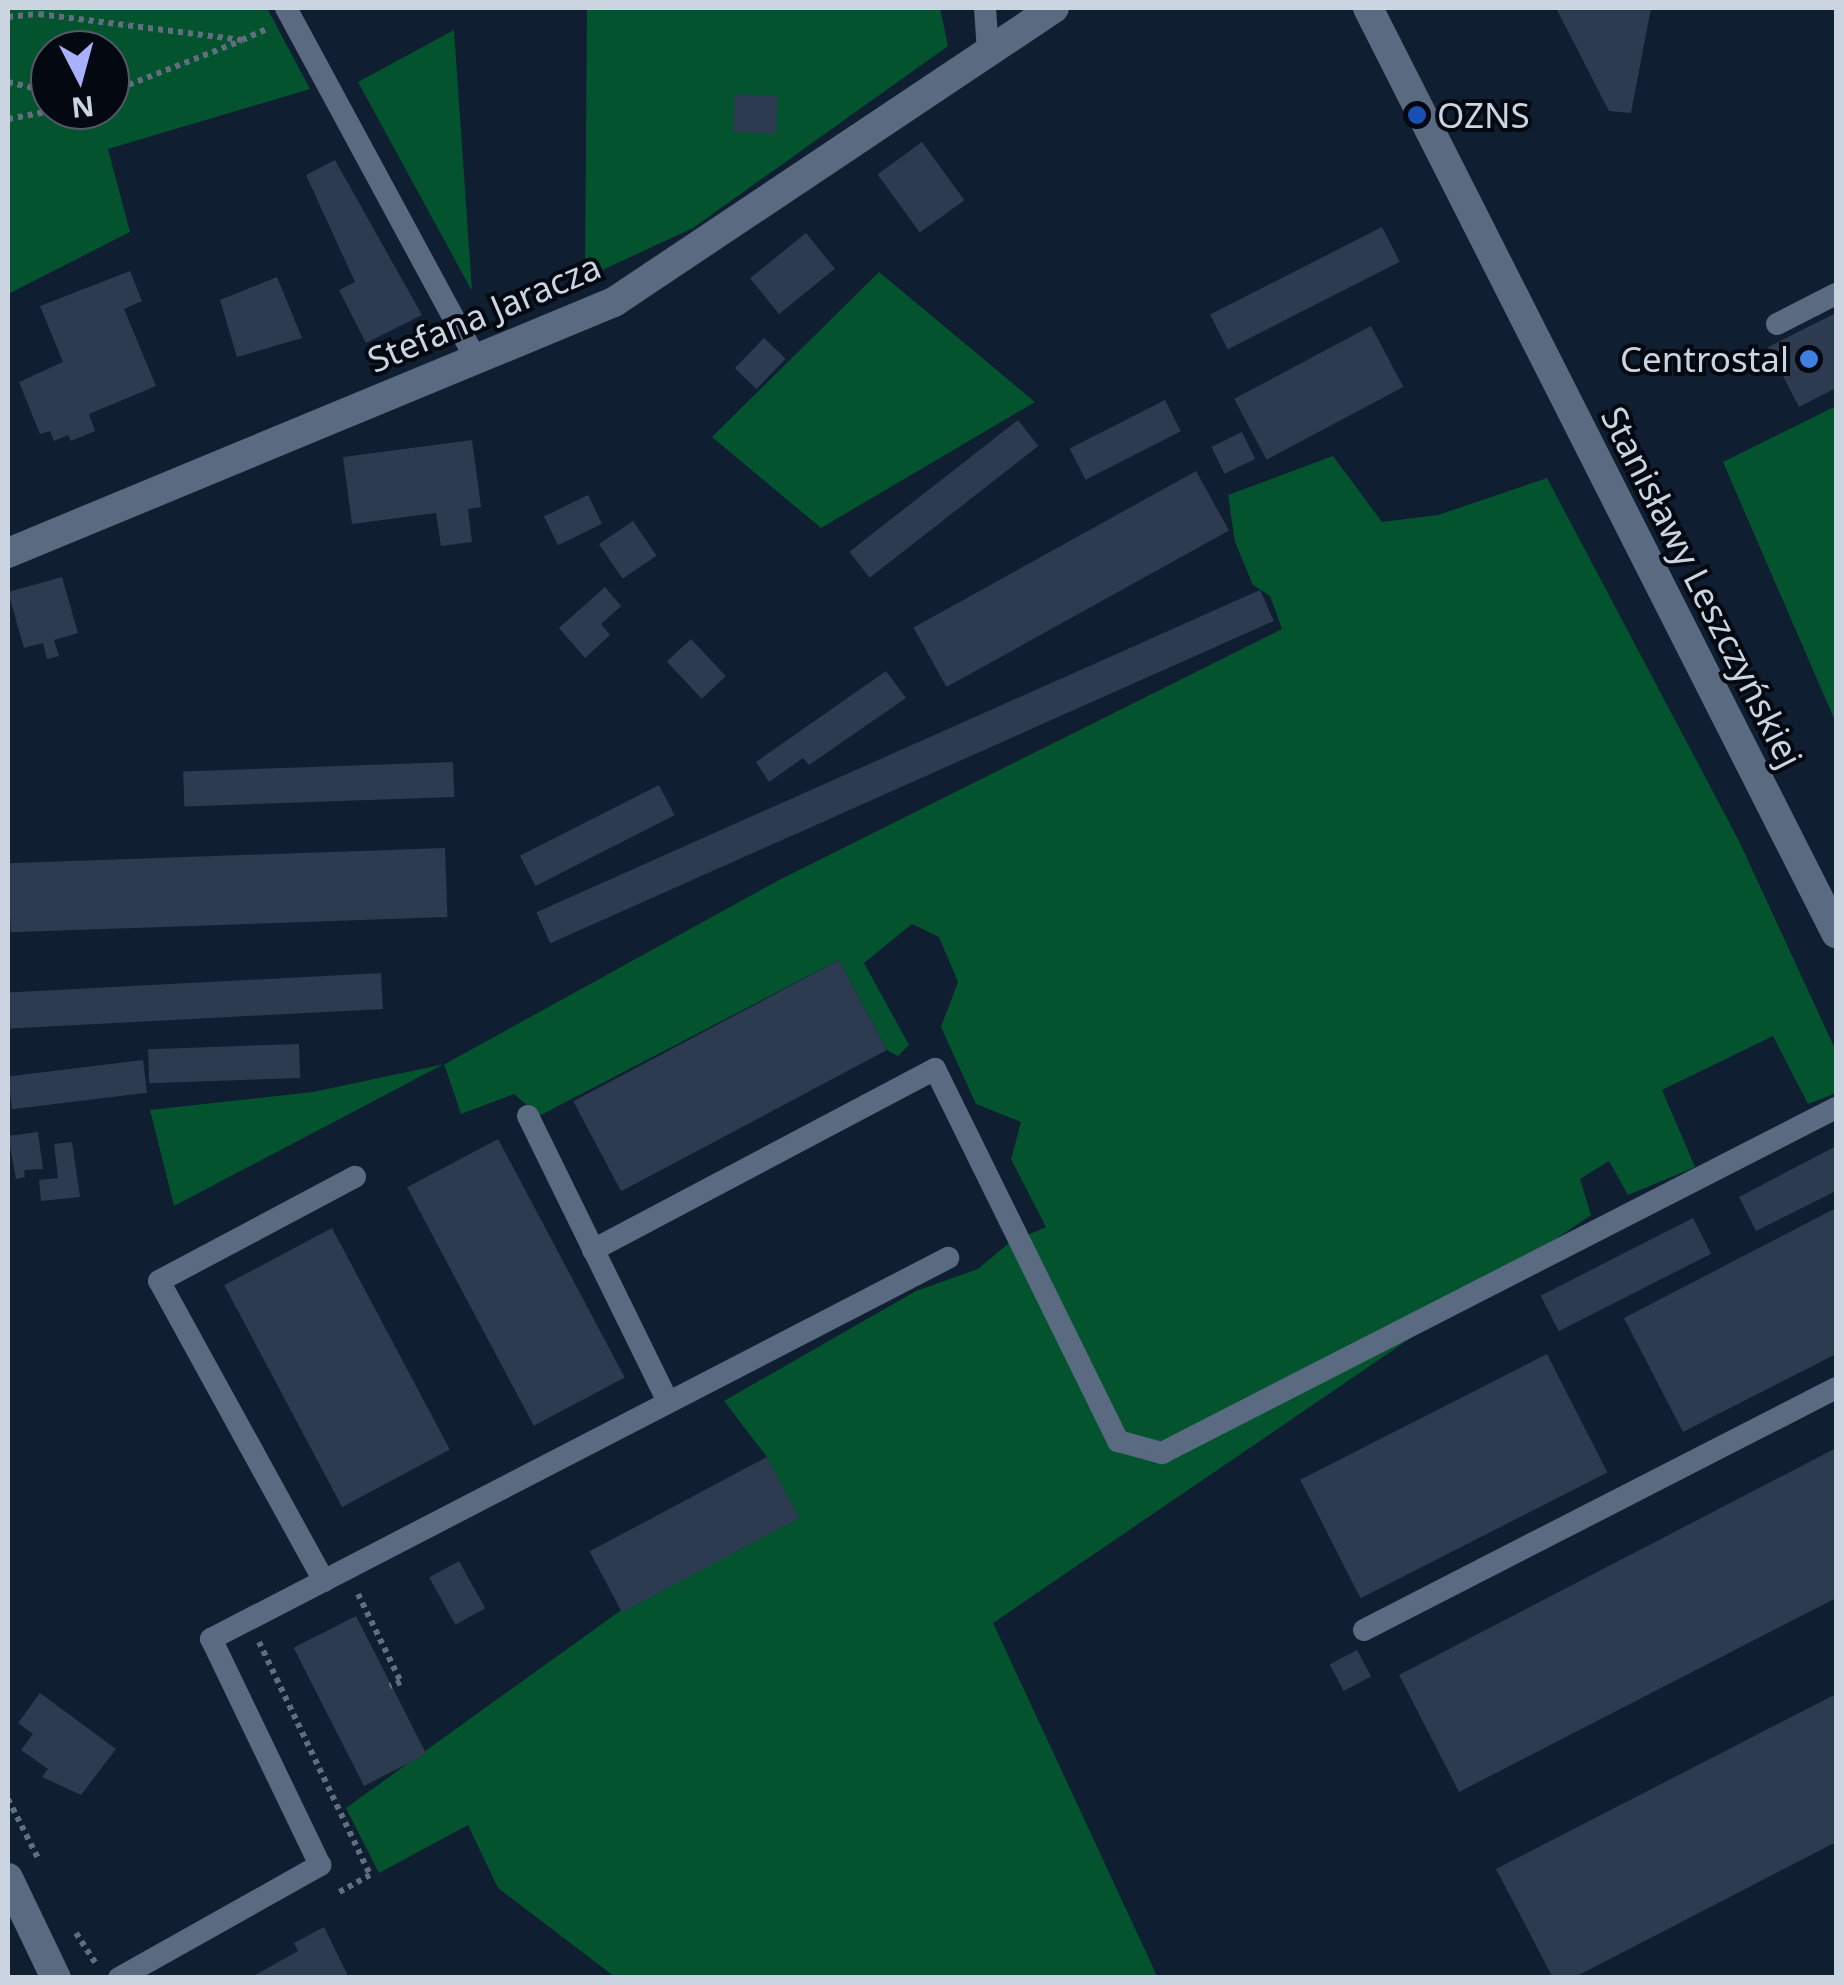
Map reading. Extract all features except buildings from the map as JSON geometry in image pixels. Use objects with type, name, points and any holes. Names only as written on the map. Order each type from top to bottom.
[{"type":"street","name":"Stefana Jaracza","points":[[8,553],[614,302],[1054,8]]},
{"type":"street","name":"Stanisławy Leszczyńskiej","points":[[1368,8],[1836,933]]},
{"type":"street","points":[[8,1878],[56,1978]]},
{"type":"lane","points":[[985,8],[988,52]]},
{"type":"lane","points":[[289,13],[476,359]]},
{"type":"lane","points":[[1777,324],[1836,294]]},
{"type":"lane","points":[[594,1250],[936,1069],[1118,1440],[1162,1454],[1836,1108]]},
{"type":"lane","points":[[528,1116],[668,1402]]},
{"type":"lane","points":[[331,1588],[159,1281],[355,1176]]},
{"type":"lane","points":[[119,1978],[320,1865],[211,1639],[331,1588],[668,1402],[948,1258]]},
{"type":"lane","points":[[1364,1630],[1836,1388]]},
{"type":"path","points":[[130,84],[242,40],[289,13]]},
{"type":"path","points":[[8,17],[39,14],[242,40]]},
{"type":"path","points":[[331,1588],[354,1587],[400,1682],[390,1686]]},
{"type":"path","points":[[273,1629],[257,1637],[370,1875],[320,1903]]},
{"type":"green space","points":[[8,8],[267,8],[310,89],[108,149],[130,232],[8,294]]},
{"type":"green space","points":[[587,8],[940,8],[948,46],[693,228],[585,278]]},
{"type":"green space","points":[[454,30],[472,291],[358,82]]},
{"type":"green space","points":[[879,272],[1035,402],[821,528],[712,437]]},
{"type":"green space","points":[[1836,406],[1836,723],[1723,462]]},
{"type":"green space","points":[[1333,456],[1382,522],[1438,515],[1547,478],[1739,841],[1836,1051],[1836,1093],[1808,1104],[1773,1036],[1662,1090],[1695,1167],[1628,1195],[1609,1161],[1580,1179],[1591,1215],[993,1623],[1158,1978],[615,1977],[498,1888],[468,1825],[379,1873],[346,1808],[620,1611],[798,1518],[767,1457],[724,1401],[916,1291],[978,1269],[1009,1243],[1046,1227],[1011,1159],[1021,1122],[976,1104],[941,1027],[958,982],[939,937],[912,924],[864,963],[909,1045],[898,1056],[887,1050],[839,960],[539,1116],[514,1094],[461,1114],[444,1064],[779,880],[1282,629],[1270,596],[1253,585],[1235,542],[1228,495]]},
{"type":"green space","points":[[443,1064],[174,1206],[150,1110],[313,1092]]},
{"type":"place","name":"OZNS","points":[[1417,115]]},
{"type":"place","name":"Centrostal","points":[[1809,359]]}]
